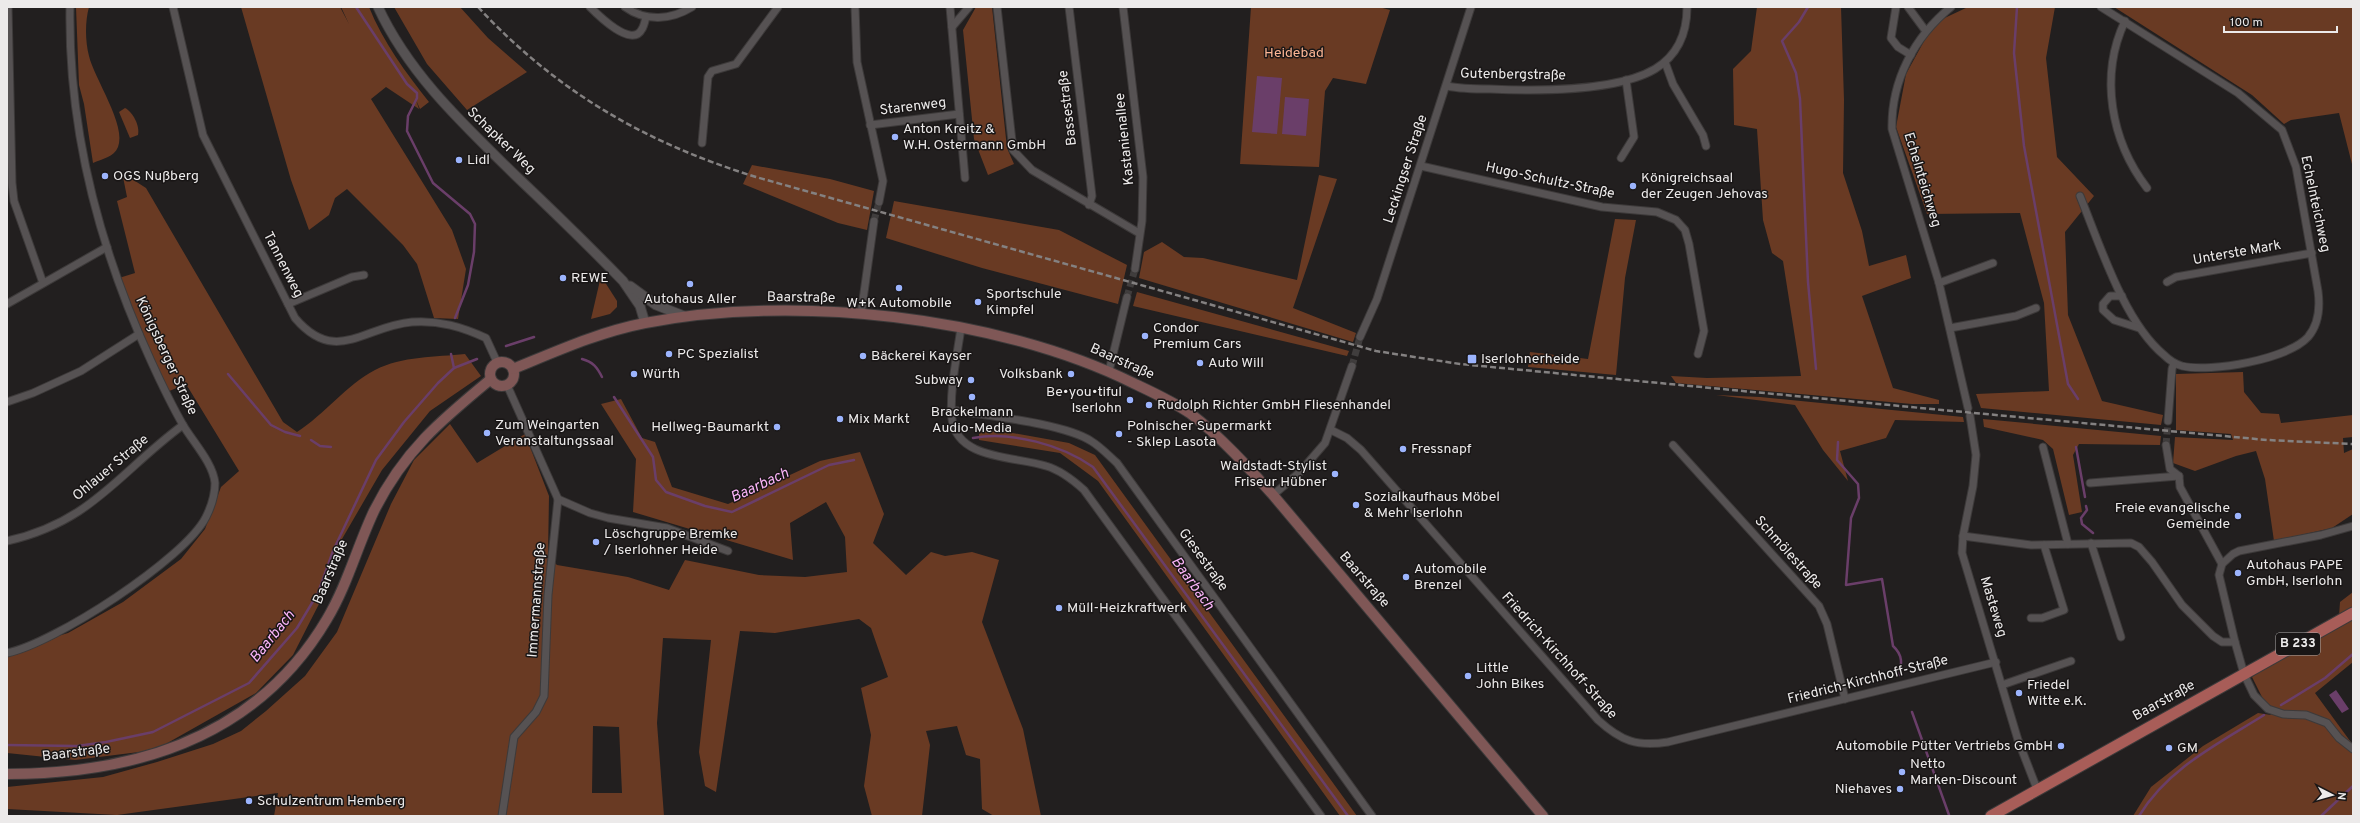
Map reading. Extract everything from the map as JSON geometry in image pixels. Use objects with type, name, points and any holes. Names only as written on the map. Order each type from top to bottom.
[{"type":"main road","name":"Baarstraße","points":[[513,368],[595,336],[644,323],[684,316],[768,312],[861,314],[961,328],[1041,347],[1109,371],[1190,414],[1236,455],[1273,495],[1543,816]]},
{"type":"main road","points":[[497,362],[508,363],[513,368],[513,380],[507,385],[499,386],[491,379],[491,368],[497,362]]},
{"type":"main road","name":"Baarstraße","points":[[7,774],[77,770],[154,755],[216,730],[267,694],[296,663],[328,617],[374,512],[401,465],[432,428],[491,379]]},
{"type":"main road","name":"Baarstraße","points":[[1991,816],[2353,613]]},
{"type":"street","points":[[8,7],[12,183],[14,201],[43,283]]},
{"type":"street","name":"Königsberger Straße","points":[[7,653],[78,620],[125,592],[159,567],[197,531],[206,518],[213,500],[214,483],[212,474],[183,425],[139,334],[107,247],[87,172],[76,110],[70,46],[70,7]]},
{"type":"street","name":"Tannenweg","points":[[173,7],[203,135],[295,318],[306,331],[320,339],[340,342],[402,323],[438,323],[462,327],[486,338],[497,362]]},
{"type":"street","name":"Schapker Weg","points":[[378,7],[414,67],[444,104],[623,281],[656,305],[684,316]]},
{"type":"street","points":[[590,7],[604,21],[628,34],[639,33],[642,30],[646,17]]},
{"type":"street","points":[[625,7],[646,17],[668,17],[681,14],[692,7]]},
{"type":"street","points":[[702,143],[708,77],[712,72],[736,64],[778,7]]},
{"type":"street","points":[[854,7],[857,62],[883,181],[879,202]]},
{"type":"street","name":"Starenweg","points":[[950,7],[965,178]]},
{"type":"street","points":[[952,27],[969,7]]},
{"type":"street","points":[[996,7],[1013,150],[1032,170],[1089,205],[1140,233]]},
{"type":"street","name":"Bassestraße","points":[[1069,7],[1092,196],[1089,205]]},
{"type":"street","name":"Kastanienallee","points":[[1123,7],[1143,177],[1140,233],[1135,269]]},
{"type":"street","name":"Leckingser Straße","points":[[1360,337],[1377,299],[1472,7]]},
{"type":"street","name":"Gutenbergstraße","points":[[1447,86],[1534,91],[1576,88],[1626,80],[1655,69],[1665,62],[1676,48],[1684,34],[1687,7]]},
{"type":"street","points":[[1896,7],[1892,24],[1891,38],[1898,47],[1911,55]]},
{"type":"street","points":[[1908,7],[1925,30]]},
{"type":"street","name":"Echelnteichweg","points":[[1951,7],[1925,30],[1901,74],[1895,96],[1892,129],[1939,283],[1968,408]]},
{"type":"street","name":"Echelnteichweg","points":[[2080,196],[2122,296],[2139,328],[2156,348],[2174,363],[2191,367],[2239,363],[2287,352],[2303,342],[2310,335],[2317,321],[2319,310],[2318,291],[2296,167],[2282,130],[2238,93],[2101,7]]},
{"type":"street","points":[[2125,21],[2119,34],[2113,59],[2112,104],[2125,154],[2135,173],[2147,188]]},
{"type":"street","points":[[1665,62],[1673,84],[1703,135],[1706,146]]},
{"type":"street","points":[[1622,158],[1634,137],[1626,80]]},
{"type":"street","name":"Starenweg","points":[[870,125],[959,114]]},
{"type":"street","name":"Hugo-Schultz-Straße","points":[[1421,166],[1602,207],[1657,212],[1676,220],[1686,230],[1704,331],[1698,354]]},
{"type":"street","points":[[861,314],[874,221]]},
{"type":"street","points":[[7,304],[107,247]]},
{"type":"street","name":"Unterste Mark","points":[[2167,282],[2176,277],[2312,253]]},
{"type":"street","points":[[1939,283],[1993,264]]},
{"type":"street","points":[[288,304],[352,277],[364,275]]},
{"type":"street","name":"Schapker Weg","points":[[623,281],[640,306],[644,323]]},
{"type":"street","points":[[2122,296],[2110,296],[2103,304],[2103,310],[2114,320],[2139,328]]},
{"type":"street","points":[[1109,371],[1127,297]]},
{"type":"street","points":[[1950,328],[2016,316],[2036,308]]},
{"type":"street","points":[[961,328],[952,410],[956,434],[970,448],[1046,466],[1073,480],[1084,490],[1321,816]]},
{"type":"street","points":[[7,402],[33,393],[81,371],[139,334]]},
{"type":"street","points":[[2168,421],[2172,369],[2174,363]]},
{"type":"street","points":[[1273,495],[1318,453],[1331,430],[1352,366]]},
{"type":"street","points":[[507,385],[558,499],[590,513],[668,528],[728,551]]},
{"type":"street","name":"Giesestraße","points":[[952,410],[1056,428],[1078,434],[1096,444],[1117,463],[1372,816]]},
{"type":"street","points":[[1970,416],[1976,455],[1973,486],[1963,536],[2044,545],[2130,543],[2139,547],[2187,610],[2222,642],[2235,642]]},
{"type":"street","name":"Ohlauer Straße","points":[[7,541],[47,529],[78,513],[118,482],[183,425]]},
{"type":"street","name":"Friedrich-Kirchhoff-Straße","points":[[1331,430],[1348,438],[1361,450],[1534,650],[1598,720],[1618,737],[1646,744],[1668,742],[1996,662]]},
{"type":"street","name":"Schmölestraße","points":[[1673,445],[1819,606],[1827,624],[1845,699]]},
{"type":"street","points":[[2166,445],[2170,469],[2179,476],[2180,487],[2222,564]]},
{"type":"street","points":[[2044,447],[2068,544]]},
{"type":"street","points":[[2090,483],[2179,476]]},
{"type":"street","name":"Immermannstraße","points":[[502,816],[507,796],[514,737],[536,712],[544,696],[548,595],[558,499]]},
{"type":"street","points":[[2353,526],[2321,536],[2239,551],[2233,554],[2222,564],[2219,575],[2244,674],[2254,695],[2268,709],[2284,714],[2306,715],[2327,723],[2339,738],[2353,749]]},
{"type":"street","name":"Masteweg","points":[[1963,536],[1962,553],[1996,662],[2018,740],[2037,789]]},
{"type":"street","points":[[2090,543],[2121,637]]},
{"type":"street","points":[[2031,618],[2042,618],[2064,610],[2044,545]]},
{"type":"street","points":[[2002,685],[2071,661]]},
{"type":"green space","points":[[76,7],[89,7],[86,31],[89,56],[114,115],[120,138],[118,147],[114,153],[93,163],[84,104],[79,85]]},
{"type":"green space","points":[[241,7],[340,7],[349,24],[341,7],[369,7],[388,45],[429,102],[420,109],[416,100],[419,109],[386,87],[371,99],[452,230],[466,269],[458,319],[434,318],[417,264],[403,245],[347,189],[335,198],[329,215],[309,230],[291,180]]},
{"type":"green space","points":[[394,7],[460,7],[488,38],[527,72],[467,110],[427,64]]},
{"type":"green space","points":[[976,7],[992,7],[1007,148],[1014,164],[988,175],[974,139],[963,30]]},
{"type":"green space","name":"Heidebad","points":[[1251,7],[1379,7],[1390,10],[1366,84],[1333,78],[1325,91],[1319,167],[1240,164]]},
{"type":"green space","points":[[1757,7],[1841,7],[1844,100],[1843,173],[1862,231],[1869,266],[1906,255],[1911,278],[1862,296],[1893,388],[1939,400],[1939,404],[1912,404],[1676,383],[1671,376],[1707,378],[1801,376],[1783,261],[1772,253],[1763,220],[1757,129],[1734,125],[1733,69],[1751,51]]},
{"type":"green space","points":[[1968,7],[2055,7],[2046,58],[2057,157],[2094,196],[2065,232],[2068,315],[2102,401],[2163,415],[2161,425],[1981,408],[1976,394],[2049,391],[2044,303],[2020,213],[1927,214],[1896,127],[1906,74],[1934,23]]},
{"type":"green space","points":[[2114,7],[2353,7],[2353,168],[2339,113],[2291,120],[2284,124],[2252,95]]},
{"type":"green space","points":[[125,108],[133,116],[138,128],[138,135],[130,138],[119,112]]},
{"type":"green space","points":[[752,165],[830,179],[874,191],[867,230],[838,223],[743,184]]},
{"type":"green space","points":[[1319,175],[1337,179],[1293,308],[1356,333],[1353,342],[1139,278],[1144,252],[1162,242],[1184,257],[1203,258],[1297,280]]},
{"type":"green space","points":[[123,177],[132,179],[146,188],[283,422],[297,432],[317,417],[364,376],[385,365],[419,358],[465,354],[481,376],[430,411],[382,470],[342,539],[319,604],[293,655],[256,693],[155,750],[75,760],[7,753],[7,651],[68,633],[123,602],[181,559],[205,529],[221,487],[239,471],[186,384],[167,392],[119,278],[135,273],[117,201],[127,197]]},
{"type":"green space","points":[[894,201],[1059,230],[1127,265],[1118,304],[982,268],[886,238]]},
{"type":"green space","points":[[1615,219],[1636,220],[1625,278],[1616,375],[1528,367],[1530,352],[1588,359]]},
{"type":"green space","points":[[601,276],[617,301],[617,307],[610,314],[591,319]]},
{"type":"green space","points":[[1137,292],[1349,351],[1347,356],[1133,306]]},
{"type":"green space","points":[[2243,372],[2244,392],[2261,413],[2279,414],[2281,423],[2353,415],[2353,437],[2343,438],[2344,453],[2353,449],[2353,514],[2332,528],[2274,541],[2265,479],[2256,451],[2236,456],[2195,471],[2173,463],[2175,437],[2233,440],[2231,434],[2176,430],[2176,374]]},
{"type":"green space","points":[[1716,395],[1760,397],[1963,417],[1964,422],[1895,420],[1886,438],[1840,451],[1848,481],[1823,450],[1795,405]]},
{"type":"green space","points":[[621,399],[642,438],[655,442],[672,487],[728,504],[820,461],[860,452],[884,514],[873,543],[906,575],[931,552],[945,556],[972,552],[999,560],[982,622],[1023,729],[1041,816],[994,816],[982,809],[980,759],[966,755],[957,726],[926,731],[930,745],[922,816],[872,816],[864,786],[871,735],[861,688],[888,677],[871,628],[859,619],[775,633],[740,631],[716,792],[705,786],[699,752],[711,640],[663,638],[657,723],[664,816],[274,816],[278,793],[117,815],[7,809],[7,787],[103,777],[157,762],[213,744],[241,731],[266,711],[305,676],[337,632],[391,504],[414,460],[450,424],[477,463],[525,434],[549,496],[548,556],[557,565],[628,577],[669,590],[685,560],[759,575],[805,577],[847,572],[845,537],[826,502],[790,523],[793,560],[633,512],[636,459],[601,404]],"holes":[[[593,726],[619,727],[622,793],[592,793]]]},
{"type":"green space","points":[[1983,419],[2161,436],[2160,445],[2079,444],[2073,455],[2082,512],[2069,515],[2053,449],[2043,440],[1984,427]]},
{"type":"green space","points":[[979,427],[1069,443],[1095,455],[1357,816],[1340,816],[1098,481],[1060,453],[979,440]]},
{"type":"green space","points":[[2353,592],[2353,662],[2315,693],[2353,745],[2353,816],[2133,816],[2151,787],[2203,746],[2258,713],[2271,715],[2252,677],[2339,616],[2340,602]]},
{"type":"shaded area","points":[[1257,76],[1282,78],[1277,134],[1252,132]]},
{"type":"shaded area","points":[[1285,97],[1309,99],[1306,136],[1282,134]]},
{"type":"shaded area","points":[[2336,690],[2349,709],[2342,713],[2329,695]]},
{"type":"waterway","points":[[356,7],[407,84],[417,93],[417,98],[408,116],[407,131],[433,183],[470,214],[475,224],[474,252],[468,285],[455,318]]},
{"type":"waterway","points":[[1808,7],[1799,22],[1782,41],[1796,73],[1800,99],[1808,282],[1816,369]]},
{"type":"waterway","points":[[2017,7],[2014,53],[2024,146],[2068,384],[2078,399]]},
{"type":"waterway","name":"Baarbach","points":[[506,346],[534,337]]},
{"type":"waterway","points":[[451,354],[454,368]]},
{"type":"waterway","name":"Baarbach","points":[[7,745],[77,746],[106,742],[153,732],[249,683],[297,628],[318,593],[333,551],[376,460],[404,422],[438,383],[454,368],[477,359]]},
{"type":"waterway","name":"Baarbach","points":[[582,359],[594,365],[602,377]]},
{"type":"waterway","points":[[228,374],[271,425],[285,432],[300,436]]},
{"type":"waterway","name":"Baarbach","points":[[614,397],[653,457],[656,480],[666,492],[705,506],[732,512],[829,465],[854,460]]},
{"type":"waterway","name":"Baarbach","points":[[973,438],[988,436],[1020,438],[1052,446],[1081,459],[1093,467],[1348,816]]},
{"type":"waterway","points":[[311,440],[320,446],[331,447]]},
{"type":"waterway","points":[[1838,442],[1837,460],[1858,484],[1859,498],[1851,518],[1846,585],[1882,579],[1893,646],[1899,653],[1901,660],[1899,675]]},
{"type":"waterway","points":[[2076,447],[2085,497]]},
{"type":"waterway","points":[[2086,506],[2087,510],[2081,518],[2082,524],[2093,533]]},
{"type":"waterway","points":[[2281,705],[2325,678],[2353,654]]},
{"type":"waterway","points":[[1912,712],[1949,815]]},
{"type":"waterway","points":[[2139,816],[2164,784],[2195,758],[2264,715]]},
{"type":"waterway","name":"Baarbach","points":[[2321,816],[2353,786]]},
{"type":"tunnel","points":[[874,221],[879,202]]},
{"type":"tunnel","points":[[1127,297],[1135,269]]},
{"type":"tunnel","points":[[1352,366],[1360,337]]},
{"type":"tunnel","points":[[2166,445],[2168,421]]},
{"type":"railway","points":[[478,7],[539,65],[605,111],[641,131],[677,148],[716,163],[756,177],[1376,351],[1460,364],[1942,410],[2267,440],[2353,444]]},
{"type":"place","name":"Anton Kreitz & W.H. Ostermann GmbH","points":[[895,137]]},
{"type":"place","name":"Lidl","points":[[459,160]]},
{"type":"place","name":"OGS Nußberg","points":[[105,176]]},
{"type":"place","name":"Königreichsaal der Zeugen Jehovas","points":[[1633,186]]},
{"type":"place","name":"REWE","points":[[563,278]]},
{"type":"place","name":"Autohaus Aller","points":[[690,284]]},
{"type":"place","name":"W+K Automobile","points":[[899,288]]},
{"type":"place","name":"Sportschule Kimpfel","points":[[978,302]]},
{"type":"place","name":"Condor Premium Cars","points":[[1145,336]]},
{"type":"place","name":"PC Spezialist","points":[[669,354]]},
{"type":"place","name":"Bäckerei Kayser","points":[[863,356]]},
{"type":"place","name":"Iserlohnerheide","points":[[1472,359]]},
{"type":"place","name":"Auto Will","points":[[1200,363]]},
{"type":"place","name":"Würth","points":[[634,374]]},
{"type":"place","name":"Volksbank","points":[[1071,374]]},
{"type":"place","name":"Subway","points":[[971,380]]},
{"type":"place","name":"Brackelmann Audio-Media","points":[[972,397]]},
{"type":"place","name":"Be•you•tiful Iserlohn","points":[[1130,400]]},
{"type":"place","name":"Rudolph Richter GmbH Fliesenhandel","points":[[1149,405]]},
{"type":"place","name":"Mix Markt","points":[[840,419]]},
{"type":"place","name":"Hellweg-Baumarkt","points":[[777,427]]},
{"type":"place","name":"Zum Weingarten Veranstaltungssaal","points":[[487,433]]},
{"type":"place","name":"Polnischer Supermarkt - Sklep Lasota","points":[[1119,434]]},
{"type":"place","name":"Fressnapf","points":[[1403,449]]},
{"type":"place","name":"Waldstadt-Stylist Friseur Hübner","points":[[1335,474]]},
{"type":"place","name":"Sozialkaufhaus Möbel & Mehr Iserlohn","points":[[1356,505]]},
{"type":"place","name":"Freie evangelische Gemeinde","points":[[2238,516]]},
{"type":"place","name":"Löschgruppe Bremke / Iserlohner Heide","points":[[596,542]]},
{"type":"place","name":"Autohaus PAPE GmbH, Iserlohn","points":[[2238,573]]},
{"type":"place","name":"Automobile Brenzel","points":[[1406,577]]},
{"type":"place","name":"Müll-Heizkraftwerk","points":[[1059,608]]},
{"type":"place","name":"Little John Bikes","points":[[1468,676]]},
{"type":"place","name":"Friedel Witte e.K.","points":[[2019,693]]},
{"type":"place","name":"Automobile Pütter Vertriebs GmbH","points":[[2061,746]]},
{"type":"place","name":"GM","points":[[2169,748]]},
{"type":"place","name":"Netto Marken-Discount","points":[[1902,772]]},
{"type":"place","name":"Niehaves","points":[[1900,789]]},
{"type":"place","name":"Schulzentrum Hemberg","points":[[249,801]]}]
